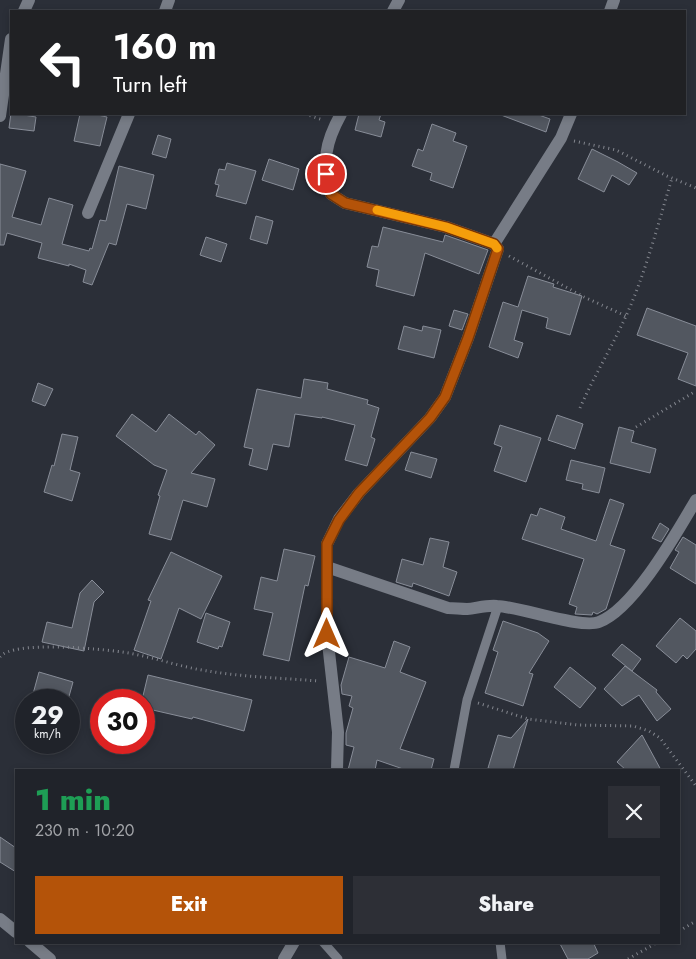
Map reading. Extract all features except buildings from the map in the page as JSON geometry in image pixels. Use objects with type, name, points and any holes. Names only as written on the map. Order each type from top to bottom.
[{"type":"street","points":[[0,116],[7,39]]},
{"type":"street","points":[[88,213],[129,115]]},
{"type":"street","points":[[340,115],[332,131],[327,147],[326,174],[331,194],[345,203],[446,227],[496,246]]},
{"type":"street","points":[[337,769],[338,732],[327,634],[327,544],[339,520],[359,493],[430,418],[445,397],[468,338],[496,246],[561,138],[571,115]]},
{"type":"street","points":[[327,567],[448,608],[465,609],[498,606],[582,622],[598,622],[613,613],[630,597],[661,559],[696,500]]},
{"type":"street","points":[[0,919],[15,931]]},
{"type":"street","points":[[32,944],[50,959]]},
{"type":"street","points":[[284,959],[293,944]]},
{"type":"lane","points":[[454,769],[467,700],[498,606]]},
{"type":"lane","points":[[325,944],[338,959]]},
{"type":"lane","points":[[500,944],[502,959]]},
{"type":"path","points":[[561,138],[616,150],[696,188]]},
{"type":"path","points":[[580,408],[626,316],[644,268],[672,178]]},
{"type":"path","points":[[496,246],[584,297],[626,316]]},
{"type":"path","points":[[636,427],[696,391]]},
{"type":"path","points":[[0,657],[12,649],[42,647],[123,652],[208,672],[333,682]]},
{"type":"path","points":[[467,700],[528,719],[578,725],[633,726],[649,732],[660,738],[696,786]]},
{"type":"path","points":[[680,930],[696,921]]},
{"type":"path","points":[[628,959],[654,944]]},
{"type":"slow traffic","points":[[377,210],[446,227],[494,244],[497,248]]},
{"type":"route","points":[[326,174],[331,194],[345,203],[446,227],[494,244],[498,249],[468,338],[445,397],[430,418],[359,493],[339,520],[327,544],[327,634]]}]
